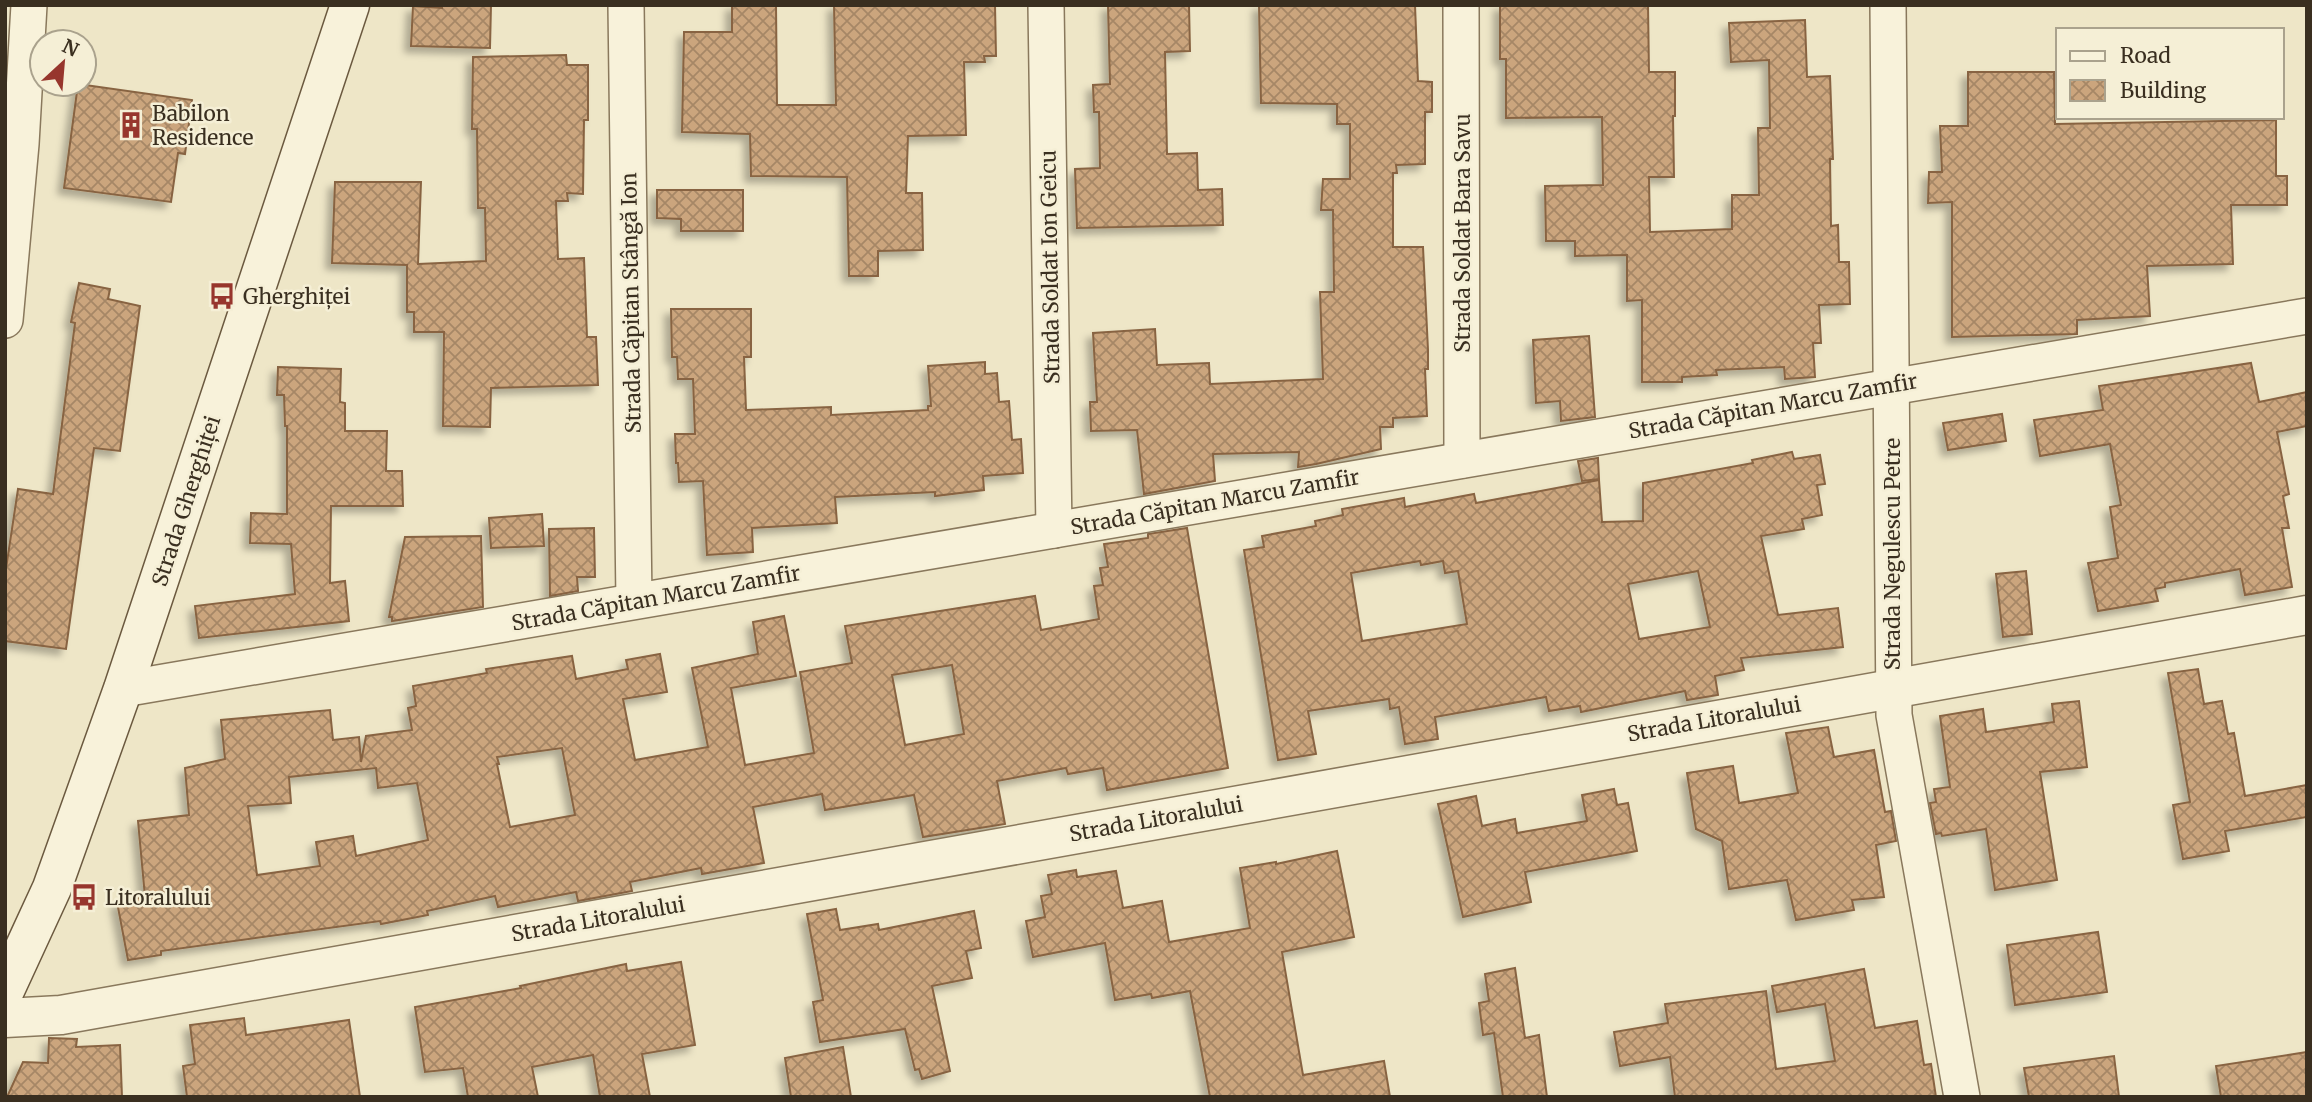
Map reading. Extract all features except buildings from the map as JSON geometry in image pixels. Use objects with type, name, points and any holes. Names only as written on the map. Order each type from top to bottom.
[{"type":"street","points":[[5,320],[21,144],[29,5]]},
{"type":"street","name":"Strada Gherghiței","points":[[5,990],[56,877],[123,689],[350,5]]},
{"type":"street","name":"Strada Căpitan Stângă Ion","points":[[626,5],[636,570],[634,601]]},
{"type":"street","name":"Strada Soldat Ion Geicu","points":[[1046,5],[1054,530]]},
{"type":"street","name":"Strada Soldat Bara Savu","points":[[1461,5],[1462,460]]},
{"type":"street","name":"Strada Negulescu Petre","points":[[1888,5],[1894,715],[1962,1097]]},
{"type":"street","name":"Strada Căpitan Marcu Zamfir","points":[[123,689],[2307,316]]},
{"type":"street","name":"Strada Litoralului","points":[[5,1018],[61,1015],[2307,615]]},
{"type":"place","name":"Babilon Residence","points":[[131,125]]},
{"type":"place","name":"Gherghiței","points":[[222,296]]},
{"type":"place","name":"Litoralului","points":[[84,897]]}]
